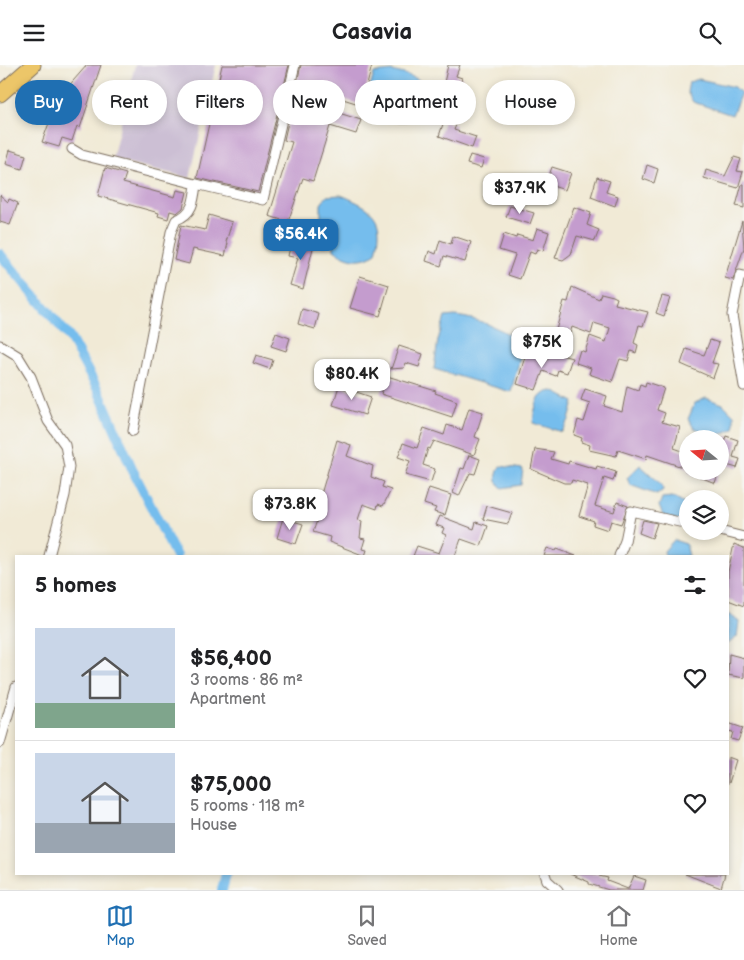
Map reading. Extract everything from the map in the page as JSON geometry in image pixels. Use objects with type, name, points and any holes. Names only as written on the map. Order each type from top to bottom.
[{"type":"highway","points":[[0,94],[33,65]]},
{"type":"street","points":[[72,149],[82,155],[263,200],[295,65]]},
{"type":"street","points":[[133,431],[171,232],[176,221],[185,217],[193,207],[196,184]]},
{"type":"street","points":[[744,276],[740,275],[732,315],[744,387]]},
{"type":"street","points":[[0,345],[18,356],[31,377],[48,421],[65,445],[69,467],[65,495],[49,555]]},
{"type":"street","points":[[619,555],[631,511],[679,522]]},
{"type":"street","points":[[729,533],[744,537]]},
{"type":"street","points":[[0,743],[15,690]]},
{"type":"street","points":[[546,875],[547,879],[558,890]]},
{"type":"shaded area","points":[[135,65],[216,65],[213,80],[177,80],[177,125],[202,125],[190,178],[112,159],[120,125],[167,125],[167,80],[131,80]]},
{"type":"water","points":[[391,71],[418,80],[372,80],[374,73]]},
{"type":"water","points":[[699,79],[735,87],[741,93],[732,115],[693,102],[687,92],[689,82]]},
{"type":"water","points":[[341,195],[362,205],[374,215],[378,222],[379,230],[376,253],[365,258],[355,259],[344,256],[334,250],[333,234],[321,218],[321,204],[327,196]]},
{"type":"water","points":[[455,316],[491,325],[524,343],[511,392],[434,369],[438,340],[445,317]]},
{"type":"water","points":[[553,391],[574,402],[569,420],[562,432],[533,423],[537,402],[543,394]]},
{"type":"water","points":[[706,398],[723,404],[734,415],[734,428],[729,430],[700,430],[694,428],[688,419],[695,403]]},
{"type":"water","points":[[640,465],[662,485],[663,490],[657,495],[630,485],[627,478]]},
{"type":"water","points":[[500,466],[523,469],[521,485],[502,488],[496,478]]},
{"type":"water","points":[[672,497],[679,501],[679,520],[664,518],[659,506],[662,498]]},
{"type":"water","points":[[674,540],[686,544],[689,555],[665,555],[664,551]]},
{"type":"water","points":[[729,615],[739,621],[737,637],[729,643]]},
{"type":"building","points":[[87,65],[101,65],[96,80],[92,80],[92,92],[82,122],[82,80],[74,80]]},
{"type":"building","points":[[222,65],[289,65],[285,80],[273,80],[274,125],[258,192],[197,178],[209,125],[263,125],[263,80],[219,80]]},
{"type":"building","points":[[301,65],[372,65],[368,80],[355,80],[355,103],[345,100],[345,80],[298,80]]},
{"type":"building","points":[[448,65],[460,65],[456,76],[462,78],[461,80],[445,80]]},
{"type":"building","points":[[345,115],[355,118],[355,125],[359,125],[356,134],[330,126],[313,181],[303,178],[288,222],[269,216],[292,142],[284,140],[287,125],[345,125]]},
{"type":"building","points":[[48,125],[81,125],[80,128],[77,126],[72,141],[62,138],[59,147],[42,142]]},
{"type":"building","points":[[443,125],[456,125],[454,130],[476,137],[472,148],[439,136]]},
{"type":"building","points":[[10,150],[26,155],[22,169],[6,164]]},
{"type":"building","points":[[470,155],[484,159],[481,168],[467,164]]},
{"type":"building","points":[[734,157],[741,159],[737,171],[743,172],[738,188],[704,178],[706,170],[725,176]]},
{"type":"building","points":[[647,165],[658,169],[654,183],[643,179]]},
{"type":"building","points":[[552,167],[571,173],[565,190],[546,184]]},
{"type":"building","points":[[105,168],[126,174],[123,183],[175,197],[177,190],[187,192],[183,208],[177,213],[170,211],[168,219],[158,216],[159,213],[98,196]]},
{"type":"building","points":[[597,177],[610,181],[606,192],[618,196],[615,206],[591,197]]},
{"type":"building","points":[[742,184],[744,184],[744,208],[736,206]]},
{"type":"building","points":[[0,195],[8,202],[9,199],[18,203],[10,225],[0,222]]},
{"type":"building","points":[[510,206],[534,213],[530,224],[506,217]]},
{"type":"building","points":[[574,207],[591,213],[587,225],[599,230],[595,241],[577,236],[571,254],[563,260],[555,258]]},
{"type":"building","points":[[209,215],[232,222],[226,242],[228,243],[225,256],[193,249],[189,264],[174,260],[181,225],[205,230]]},
{"type":"building","points":[[742,221],[744,248],[733,280],[725,278]]},
{"type":"building","points":[[537,228],[549,232],[543,251],[537,249],[535,254],[530,252],[520,279],[508,275],[515,255],[499,250],[504,234],[516,238],[517,235],[533,240]]},
{"type":"building","points":[[319,232],[329,235],[325,247],[315,244]]},
{"type":"building","points":[[453,236],[471,242],[465,262],[444,256],[441,266],[426,261],[429,251],[436,254],[440,240],[451,244]]},
{"type":"building","points":[[292,239],[314,244],[303,289],[290,285],[298,258],[288,256]]},
{"type":"building","points":[[360,276],[389,285],[380,316],[350,308]]},
{"type":"building","points":[[572,287],[599,299],[601,293],[613,296],[617,298],[615,304],[648,312],[643,326],[639,325],[634,343],[638,345],[636,353],[631,351],[628,361],[620,359],[612,382],[589,374],[591,368],[576,363],[580,350],[585,352],[590,336],[606,342],[610,328],[594,323],[591,334],[572,327],[570,334],[556,330],[564,301],[568,302]]},
{"type":"building","points":[[662,296],[670,298],[664,316],[656,313]]},
{"type":"building","points":[[302,309],[319,314],[315,329],[298,324]]},
{"type":"building","points":[[276,333],[290,338],[286,351],[271,346]]},
{"type":"building","points":[[710,340],[719,343],[712,363],[718,364],[713,378],[681,364],[686,349],[704,355]]},
{"type":"building","points":[[399,346],[423,354],[419,367],[406,363],[404,368],[391,369]]},
{"type":"building","points":[[550,352],[572,358],[567,373],[558,370],[556,376],[543,371],[536,390],[517,384],[526,353],[547,360]]},
{"type":"building","points":[[256,355],[273,360],[270,369],[253,363]]},
{"type":"building","points":[[387,376],[436,391],[435,393],[457,401],[452,417],[381,394]]},
{"type":"building","points":[[646,382],[664,388],[657,410],[665,413],[662,422],[680,427],[674,448],[679,450],[679,466],[647,455],[646,459],[618,450],[616,456],[589,450],[590,445],[581,442],[582,438],[574,435],[578,420],[584,422],[590,403],[581,400],[585,389],[607,396],[604,406],[622,412],[627,386],[638,390],[640,384],[645,386]]},
{"type":"building","points":[[339,386],[371,397],[365,415],[333,405]]},
{"type":"building","points":[[469,408],[483,412],[475,437],[480,439],[474,455],[434,441],[430,449],[428,448],[423,465],[435,469],[431,482],[405,475],[410,461],[398,457],[403,443],[417,448],[424,428],[444,435],[447,425],[462,430]]},
{"type":"building","points":[[729,437],[738,440],[733,457],[740,459],[737,468],[729,466]]},
{"type":"building","points":[[337,440],[351,445],[347,456],[373,466],[371,477],[384,482],[382,487],[391,490],[383,506],[378,504],[377,509],[363,504],[358,520],[362,521],[360,538],[365,539],[362,549],[367,550],[365,555],[329,542],[330,537],[313,532],[323,503],[319,501]]},
{"type":"building","points":[[535,449],[554,452],[551,459],[568,464],[569,461],[596,469],[597,466],[616,472],[613,481],[604,478],[595,506],[614,512],[617,502],[628,506],[621,524],[611,521],[608,530],[593,525],[594,521],[579,516],[588,485],[572,480],[571,483],[564,483],[531,469]]},
{"type":"building","points":[[469,455],[480,459],[475,474],[470,473],[459,496],[453,493],[461,468],[464,469]]},
{"type":"building","points":[[429,488],[451,495],[445,515],[434,512],[436,508],[424,504]]},
{"type":"building","points":[[487,506],[512,513],[508,524],[483,519]]},
{"type":"building","points":[[440,516],[474,529],[476,522],[488,526],[481,546],[461,539],[455,555],[413,555],[417,546],[439,553],[446,535],[442,533],[444,528],[436,525]]},
{"type":"building","points":[[283,518],[303,524],[296,544],[277,538]]},
{"type":"building","points":[[643,520],[657,523],[652,538],[639,533]]},
{"type":"building","points":[[734,544],[744,548],[744,606],[729,600],[729,567]]},
{"type":"building","points":[[547,548],[556,551],[557,549],[573,555],[544,555]]},
{"type":"building","points":[[729,654],[744,658],[744,678],[729,675]]},
{"type":"building","points":[[729,723],[743,728],[738,741],[731,739],[733,732],[729,731]]},
{"type":"building","points":[[729,757],[736,760],[729,783]]},
{"type":"building","points":[[572,875],[600,875],[608,878],[607,881],[628,889],[634,876],[646,880],[643,890],[609,890],[589,884],[589,882]]},
{"type":"building","points":[[688,875],[725,875],[721,888]]},
{"type":"waterway","points":[[0,254],[70,338],[98,390],[134,473],[175,555]]},
{"type":"waterway","points":[[222,890],[226,875]]}]
